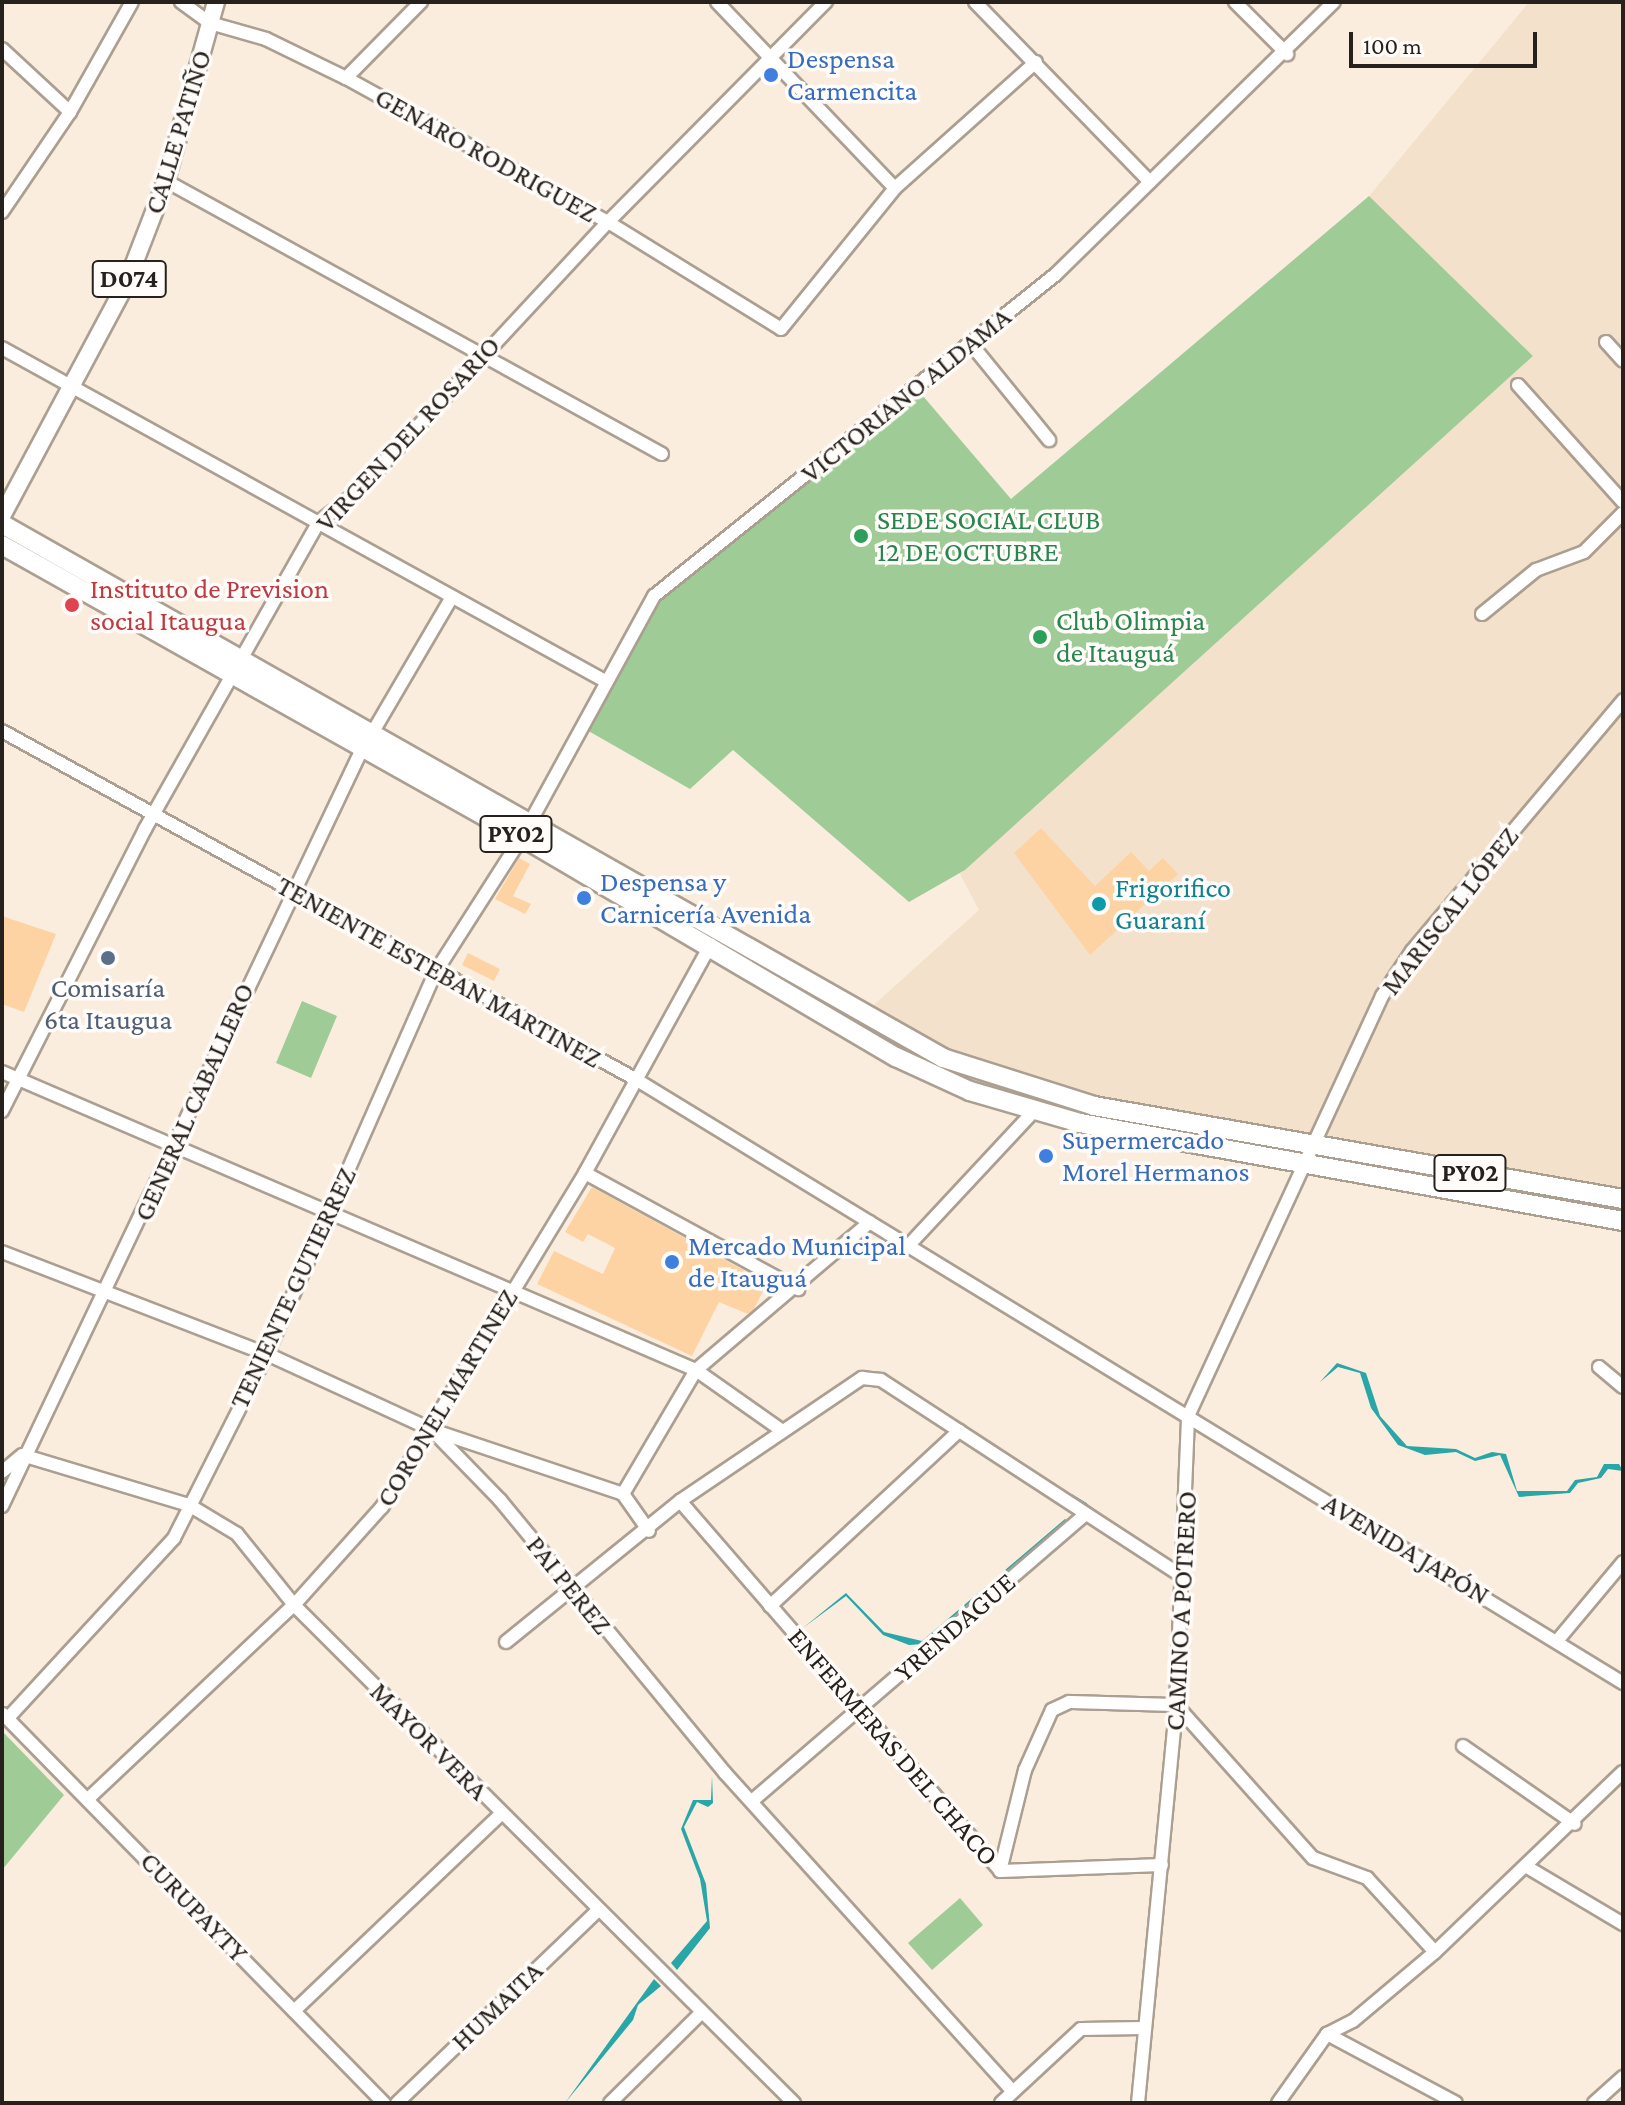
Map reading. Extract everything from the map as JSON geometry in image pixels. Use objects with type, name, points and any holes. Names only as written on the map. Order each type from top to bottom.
[{"type":"highway","name":"PY02","points":[[2,524],[235,668]]},
{"type":"highway","name":"PY02","points":[[2,545],[235,668],[525,831],[717,931],[904,1040],[984,1075],[1094,1106],[1623,1199]]},
{"type":"highway","name":"PY02","points":[[525,831],[708,949],[896,1057],[1032,1113],[1309,1167],[1623,1221]]},
{"type":"main road","name":"CALLE PATIÑO","points":[[2,516],[127,282],[166,181],[216,2]]},
{"type":"street","points":[[2,212],[70,112],[132,2]]},
{"type":"street","name":"GENARO RODRIGUEZ","points":[[181,2],[210,23],[266,39],[346,78],[608,222],[781,329],[895,188]]},
{"type":"street","points":[[346,78],[421,2]]},
{"type":"street","points":[[717,2],[772,55],[895,188],[1036,62]]},
{"type":"street","name":"VIRGEN DEL ROSARIO","points":[[2,1111],[154,814],[319,522],[356,493],[608,222],[826,2]]},
{"type":"street","points":[[975,2],[1150,182]]},
{"type":"street","points":[[1235,2],[1287,54]]},
{"type":"street","name":"VICTORIANO ALDAMA","points":[[525,831],[654,596],[1055,275],[1287,54],[1334,2]]},
{"type":"street","points":[[2,49],[70,112]]},
{"type":"street","points":[[166,181],[662,454]]},
{"type":"street","points":[[1606,342],[1623,361]]},
{"type":"street","points":[[971,344],[1049,440]]},
{"type":"street","points":[[2,348],[605,681]]},
{"type":"street","points":[[1518,385],[1623,502]]},
{"type":"street","points":[[1482,614],[1536,570],[1584,552],[1623,513]]},
{"type":"street","name":"GENERAL CABALLERO","points":[[2,1506],[6,1478],[22,1455],[107,1292],[290,891],[367,741],[452,597]]},
{"type":"street","name":"MARISCAL LÓPEZ","points":[[1318,1146],[1358,1036],[1412,951],[1623,700]]},
{"type":"street","name":"TENIENTE ESTEBAN MARTINEZ","points":[[2,731],[435,973],[637,1080],[1188,1416]]},
{"type":"street","name":"TENIENTE GUTIERREZ","points":[[5,1716],[146,1576],[189,1505],[267,1354],[435,973],[525,831]]},
{"type":"street","name":"CORONEL MARTINEZ","points":[[90,1797],[294,1605],[382,1507],[432,1430],[585,1173],[717,931]]},
{"type":"street","points":[[2,1072],[696,1370],[781,1430]]},
{"type":"street","points":[[909,1245],[1032,1113]]},
{"type":"street","name":"CAMINO A POTRERO","points":[[1138,2103],[1176,1705],[1188,1416],[1318,1146]]},
{"type":"street","points":[[585,1173],[798,1289]]},
{"type":"street","points":[[623,1494],[696,1370],[798,1289],[870,1222]]},
{"type":"street","name":"PAI PEREZ","points":[[2,1252],[267,1354],[432,1430],[458,1451],[710,1756],[1012,2091]]},
{"type":"street","points":[[1599,1367],[1623,1387]]},
{"type":"street","points":[[506,1642],[649,1531],[680,1501],[850,1383],[874,1378],[1182,1576]]},
{"type":"street","name":"AVENIDA JAPÓN","points":[[1188,1416],[1623,1683]]},
{"type":"street","points":[[432,1430],[623,1494],[649,1531]]},
{"type":"street","points":[[770,1606],[959,1431]]},
{"type":"street","name":"MAYOR VERA","points":[[22,1455],[189,1505],[237,1534],[294,1605],[794,2103]]},
{"type":"street","name":"ENFERMERAS DEL CHACO","points":[[680,1501],[857,1712],[1000,1871],[1162,1865]]},
{"type":"street","name":"YRENDAGUE","points":[[752,1801],[1084,1515]]},
{"type":"street","points":[[1557,1641],[1623,1562]]},
{"type":"street","points":[[1000,1871],[1025,1770],[1052,1710],[1069,1702],[1176,1705],[1313,1858],[1367,1878],[1435,1952]]},
{"type":"street","name":"CURUPAYTY","points":[[5,1716],[90,1797],[384,2103]]},
{"type":"street","points":[[1463,1746],[1575,1824]]},
{"type":"street","points":[[1278,2103],[1327,2034],[1353,2021],[1435,1952],[1575,1824],[1623,1772]]},
{"type":"street","points":[[294,2011],[502,1813]]},
{"type":"street","points":[[1527,1867],[1623,1924]]},
{"type":"street","name":"HUMAITA","points":[[397,2103],[598,1910]]},
{"type":"street","points":[[610,2103],[701,2013]]},
{"type":"street","points":[[1001,2103],[1081,2029],[1143,2028]]},
{"type":"street","points":[[1327,2034],[1456,2103]]},
{"type":"street","points":[[1594,2103],[1623,2077]]},
{"type":"shaded area","points":[[1529,2],[1623,2],[1623,1189],[1291,1136],[1014,1082],[866,1012],[979,910],[960,874],[1533,356],[1369,196]]},
{"type":"green space","name":"Club Olimpia de Itauguá","points":[[1369,196],[1533,356],[965,870],[909,902],[733,750],[690,789],[585,729],[660,593],[917,389],[1011,499]]},
{"type":"green space","points":[[302,1001],[337,1016],[311,1078],[276,1063]]},
{"type":"green space","points":[[2,1731],[64,1795],[2,1870]]},
{"type":"green space","points":[[960,1898],[983,1925],[932,1970],[908,1943]]},
{"type":"water","points":[[1337,1363],[1366,1373],[1380,1416],[1407,1446],[1456,1449],[1475,1458],[1492,1452],[1506,1454],[1517,1491],[1567,1491],[1575,1480],[1597,1477],[1604,1464],[1619,1464],[1623,1471],[1608,1469],[1601,1478],[1578,1483],[1570,1493],[1519,1497],[1500,1455],[1475,1461],[1456,1452],[1425,1455],[1398,1445],[1371,1408],[1360,1373],[1338,1367],[1320,1382]]},
{"type":"water","points":[[1065,1519],[1068,1522],[935,1638],[923,1644],[909,1645],[883,1635],[846,1596],[803,1628],[846,1593],[884,1632],[922,1641]]},
{"type":"water","points":[[712,1776],[713,1803],[708,1807],[697,1802],[684,1827],[706,1884],[710,1928],[677,1970],[671,1963],[707,1921],[700,1879],[681,1829],[693,1800],[711,1800]]},
{"type":"water","points":[[654,1979],[661,1986],[638,2005],[633,2020],[565,2103]]},
{"type":"building","name":"Frigorifico Guaraní","points":[[1041,828],[1095,886],[1131,852],[1149,871],[1163,858],[1178,874],[1090,955],[1014,853]]},
{"type":"building","points":[[519,858],[530,864],[513,896],[531,904],[525,914],[495,899]]},
{"type":"building","points":[[2,916],[56,934],[24,1012],[2,1004]]},
{"type":"building","points":[[468,953],[500,969],[494,981],[462,965]]},
{"type":"building","name":"Mercado Municipal de Itauguá","points":[[592,1187],[767,1283],[754,1309],[748,1314],[719,1302],[692,1356],[537,1284],[554,1251],[603,1274],[615,1248],[588,1234],[583,1242],[565,1232]]},
{"type":"waterway","points":[[1071,1496],[1086,1505]]},
{"type":"waterway","points":[[1085,1505],[1114,1525]]},
{"type":"place","name":"Despensa Carmencita","points":[[771,75]]},
{"type":"place","name":"SEDE SOCIAL CLUB 12 DE OCTUBRE","points":[[861,536]]},
{"type":"place","name":"Instituto de Prevision social Itaugua","points":[[72,605]]},
{"type":"place","name":"Club Olimpia de Itauguá","points":[[1040,637]]},
{"type":"place","name":"Despensa y Carnicería Avenida","points":[[584,898]]},
{"type":"place","name":"Frigorifico Guaraní","points":[[1099,904]]},
{"type":"place","name":"Comisaría 6ta Itaugua","points":[[108,958]]},
{"type":"place","name":"Supermercado Morel Hermanos","points":[[1046,1156]]},
{"type":"place","name":"Mercado Municipal de Itauguá","points":[[672,1262]]}]
